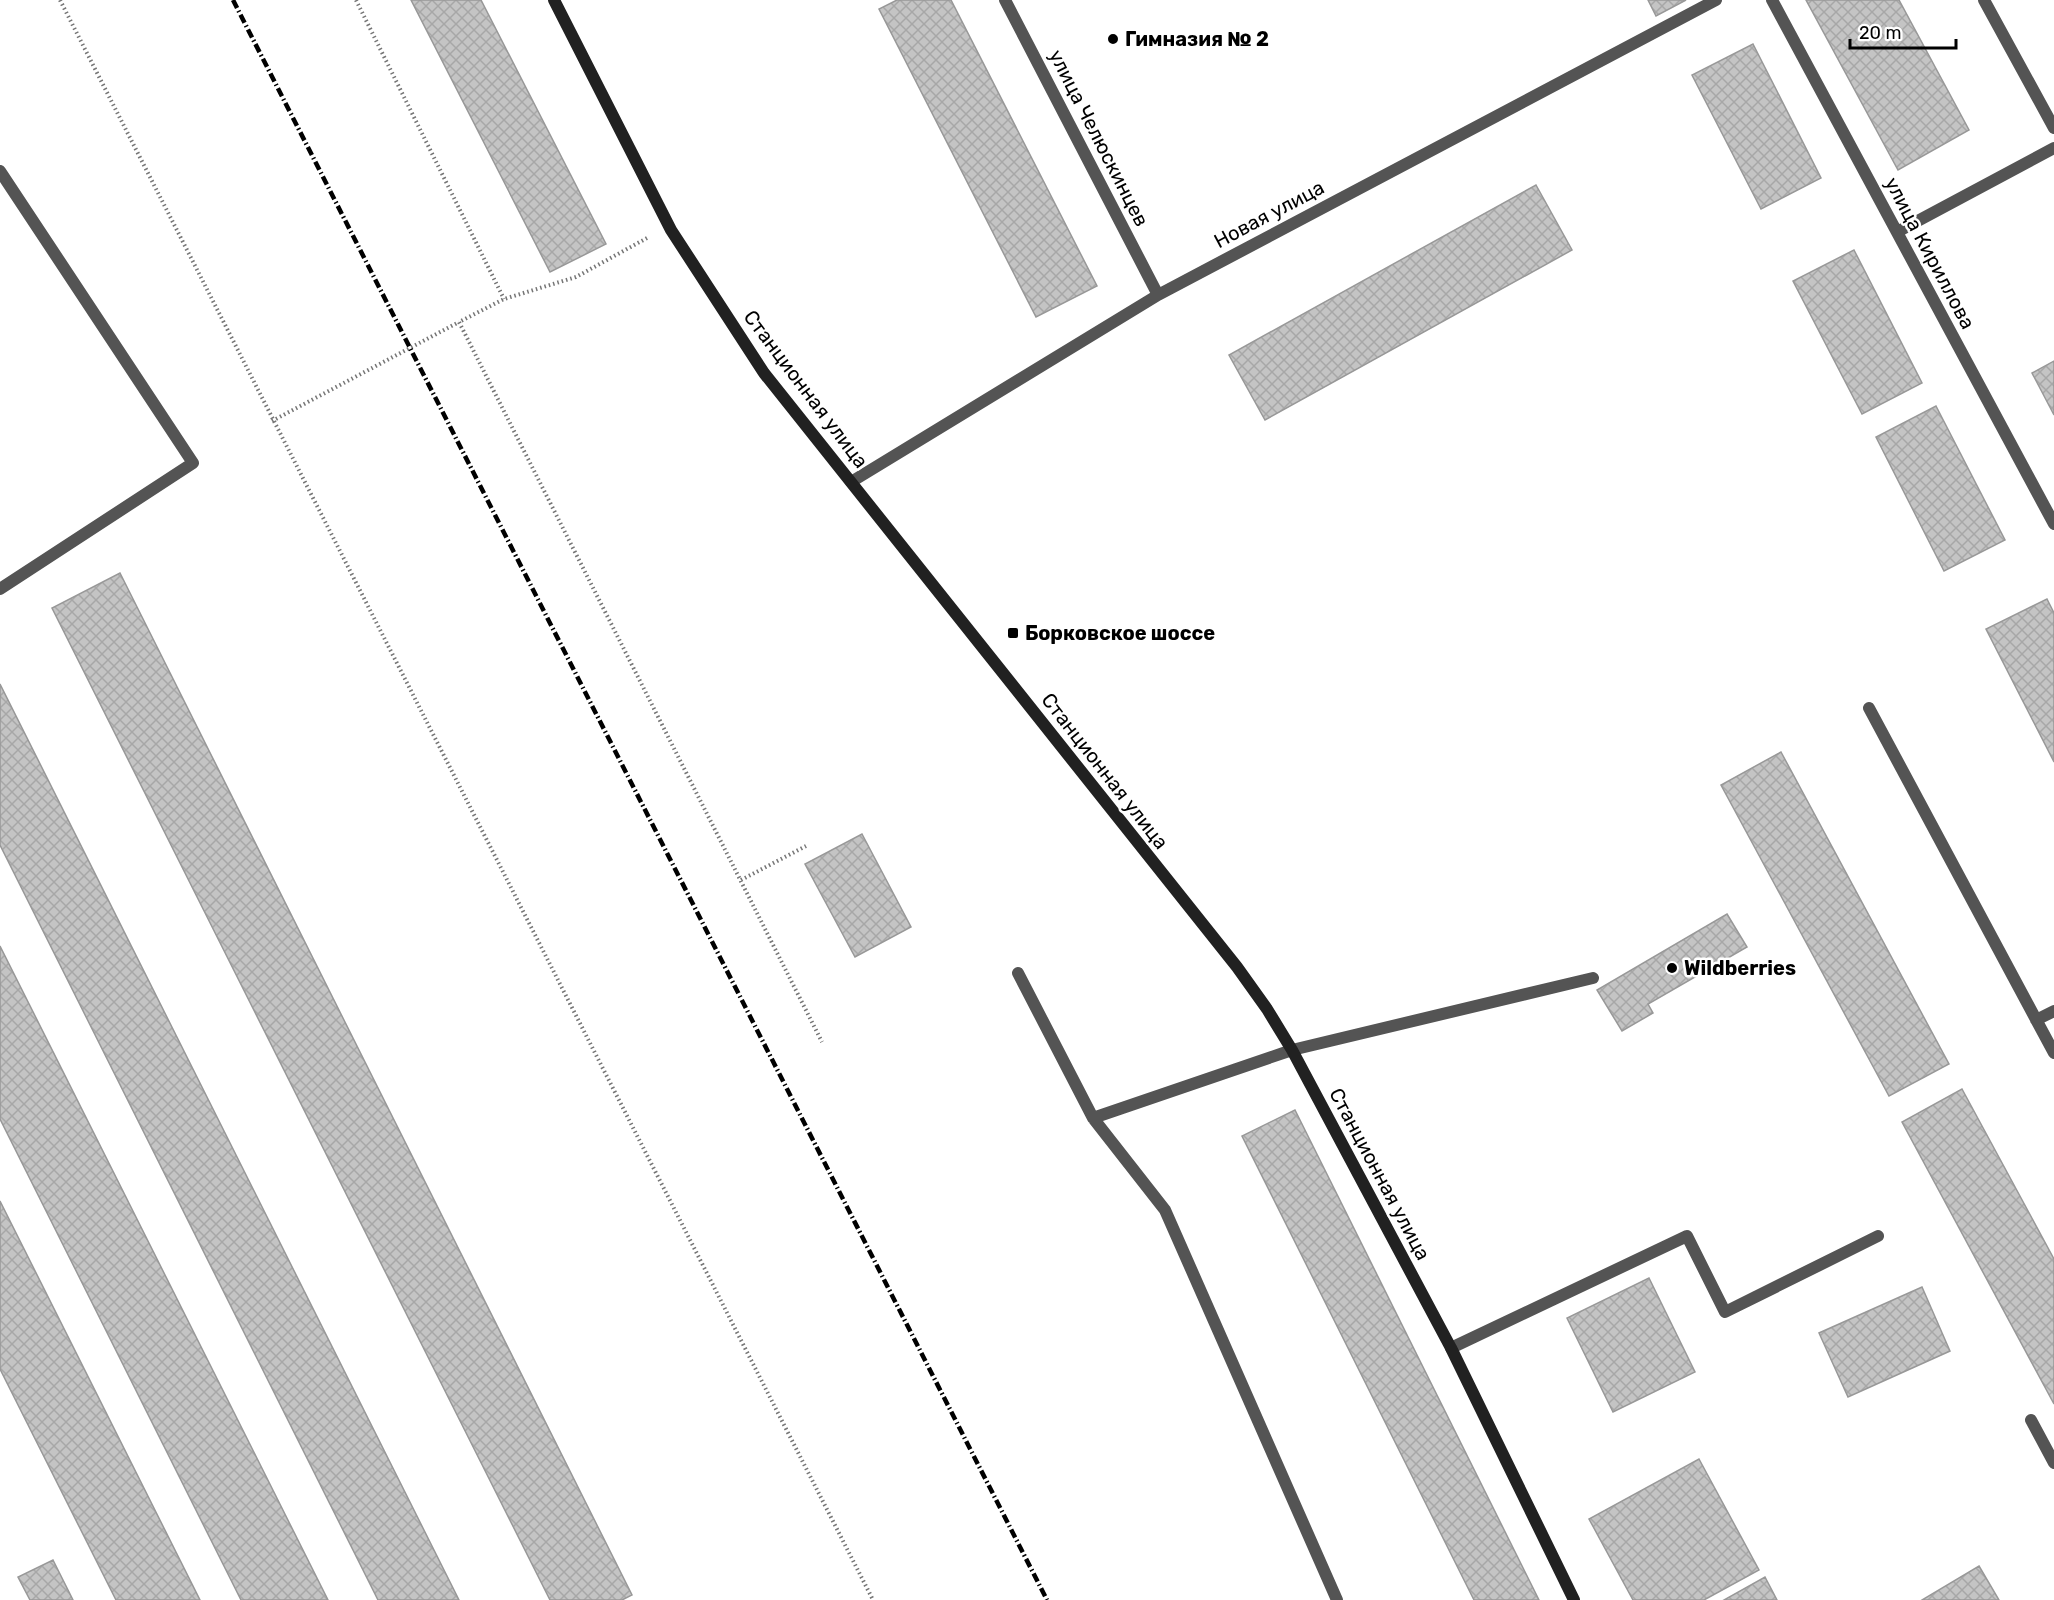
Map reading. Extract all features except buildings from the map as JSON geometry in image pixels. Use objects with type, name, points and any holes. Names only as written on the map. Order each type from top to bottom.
[{"type":"main road","name":"Станционная улица","points":[[554,0],[669,226],[764,373],[1237,968],[1267,1009],[1292,1050],[1451,1348],[1574,1600]]},
{"type":"street","name":"улица Челюскинцев","points":[[1005,0],[1158,295]]},
{"type":"street","name":"Новая улица","points":[[851,482],[1158,295],[1716,0]]},
{"type":"street","name":"улица Кириллова","points":[[1772,0],[2054,524]]},
{"type":"street","points":[[1984,0],[2054,128]]},
{"type":"street","points":[[1897,232],[2054,148]]},
{"type":"street","points":[[0,171],[193,463],[0,589]]},
{"type":"street","points":[[1869,708],[2054,1053]]},
{"type":"street","points":[[1018,973],[1093,1118],[1166,1210],[1337,1600]]},
{"type":"street","points":[[1093,1118],[1292,1050],[1593,978]]},
{"type":"street","points":[[2036,1020],[2054,1011]]},
{"type":"street","points":[[1451,1348],[1687,1236],[1725,1312],[1878,1236]]},
{"type":"street","points":[[2031,1420],[2054,1463]]},
{"type":"path","points":[[60,0],[873,1600]]},
{"type":"path","points":[[356,0],[504,299]]},
{"type":"path","points":[[273,421],[504,299],[576,277],[669,226]]},
{"type":"path","points":[[459,322],[822,1042]]},
{"type":"path","points":[[741,880],[806,846]]},
{"type":"railway","points":[[233,0],[1047,1600]]},
{"type":"place","name":"Гимназия № 2","points":[[1113,39]]},
{"type":"place","name":"Борковское шоссе","points":[[1013,633]]},
{"type":"place","name":"Wildberries","points":[[1672,968]]}]
